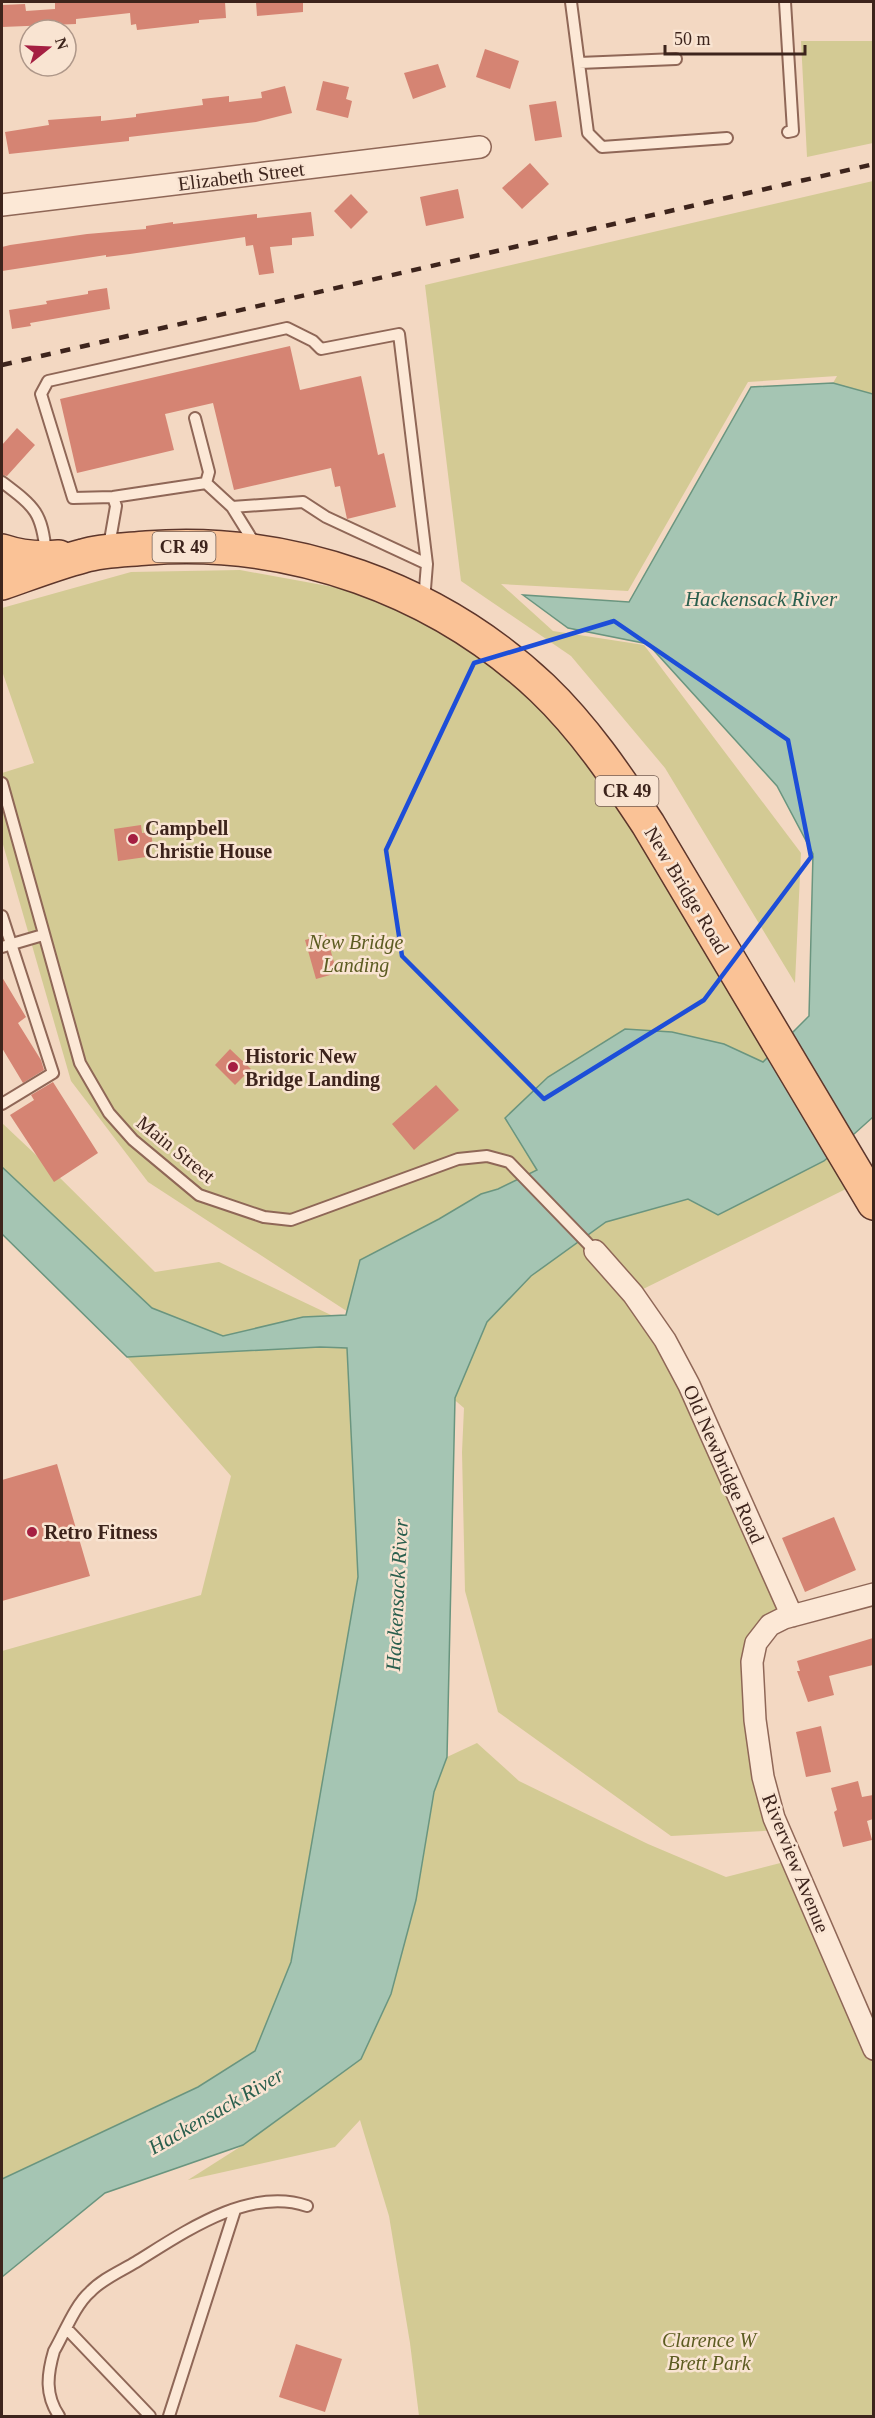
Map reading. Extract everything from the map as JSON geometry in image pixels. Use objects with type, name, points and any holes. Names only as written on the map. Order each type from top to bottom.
[{"type":"main road","name":"New Bridge Road","points":[[2,584],[96,554],[164,547],[210,546],[260,552],[304,560],[367,579],[423,603],[507,659],[543,689],[583,733],[618,778],[648,824],[873,1203]]},
{"type":"main road","points":[[2,551],[14,555],[47,558],[96,554]]},
{"type":"street","name":"Elizabeth Street","points":[[2,205],[480,147]]},
{"type":"street","name":"Old Newbridge Road","points":[[595,1251],[633,1294],[665,1340],[689,1384],[792,1616]]},
{"type":"street","points":[[792,1616],[873,1594]]},
{"type":"street","name":"Riverview Avenue","points":[[792,1616],[770,1625],[756,1643],[752,1662],[755,1720],[763,1777],[774,1818],[873,2049]]},
{"type":"lane","points":[[571,2],[588,133],[602,147],[728,138]]},
{"type":"lane","points":[[785,2],[793,131],[788,132]]},
{"type":"lane","points":[[579,63],[676,59]]},
{"type":"lane","points":[[206,483],[112,497],[73,498],[41,394],[48,381],[286,328],[313,341],[321,349],[399,334],[427,564],[423,603]]},
{"type":"lane","points":[[195,418],[209,472],[206,483]]},
{"type":"lane","points":[[2,482],[32,505],[43,529],[47,558]]},
{"type":"lane","points":[[206,483],[232,507],[260,552]]},
{"type":"lane","points":[[96,554],[116,506],[112,497]]},
{"type":"lane","points":[[232,507],[303,502],[326,517],[427,564]]},
{"type":"lane","name":"Main Street","points":[[2,783],[6,819],[80,1063],[109,1113],[133,1140],[199,1195],[264,1217],[291,1220],[458,1159],[487,1156],[509,1162],[595,1251]]},
{"type":"lane","points":[[2,916],[6,946],[53,1073],[2,1104]]},
{"type":"lane","points":[[6,946],[43,935]]},
{"type":"lane","points":[[59,2416],[50,2397],[48,2377],[54,2351],[86,2296],[96,2287],[189,2228],[210,2218],[263,2203],[283,2202],[307,2206]]},
{"type":"lane","points":[[169,2416],[235,2210]]},
{"type":"lane","points":[[67,2329],[150,2416]]},
{"type":"highlighted area","points":[[614,621],[788,740],[811,857],[704,1000],[544,1099],[402,956],[386,850],[474,663]]},
{"type":"green space","points":[[801,41],[873,41],[873,143],[807,157]]},
{"type":"green space","points":[[873,181],[873,394],[833,383],[837,376],[748,382],[628,591],[501,584],[553,631],[644,645],[801,853],[795,983],[665,768],[571,656],[461,581],[425,285]]},
{"type":"green space","name":"New Bridge Landing","points":[[240,570],[350,590],[444,629],[537,699],[614,784],[854,1185],[633,1294],[665,1340],[784,1618],[752,1662],[780,1830],[671,1836],[498,1712],[465,1591],[462,1452],[464,1408],[362,1321],[148,1182],[71,1081],[2,841],[2,773],[34,763],[2,671],[2,608],[131,572]]},
{"type":"green space","points":[[2,1123],[155,1272],[219,1262],[331,1315],[303,1317],[223,1336],[152,1308],[2,1167]]},
{"type":"green space","points":[[320,1347],[347,1348],[358,1578],[291,1962],[255,2051],[198,2087],[2,2179],[2,1651],[201,1595],[231,1476],[127,1357]]},
{"type":"green space","name":"Clarence W Brett Park","points":[[477,1743],[519,1781],[648,1844],[726,1877],[792,1860],[873,2049],[873,2416],[419,2416],[410,2343],[389,2216],[360,2120],[335,2147],[188,2180],[243,2145],[361,2059],[391,1994],[416,1900],[434,1792],[447,1757]]},
{"type":"water","name":"Hackensack River","points":[[833,383],[873,394],[873,1117],[824,1161],[718,1215],[688,1199],[606,1222],[531,1276],[487,1322],[455,1398],[447,1757],[434,1792],[416,1900],[391,1994],[361,2059],[243,2145],[105,2193],[2,2277],[2,2179],[198,2087],[255,2051],[291,1962],[358,1577],[347,1348],[320,1347],[127,1357],[2,1234],[2,1167],[152,1308],[223,1336],[303,1317],[346,1315],[360,1260],[439,1219],[481,1194],[498,1189],[537,1170],[505,1118],[548,1077],[625,1029],[672,1032],[724,1044],[763,1062],[809,1016],[813,854],[777,786],[648,644],[568,628],[523,595],[629,602],[751,387]]},
{"type":"building","points":[[55,2],[225,2],[226,18],[137,30],[136,24],[131,25],[130,13],[78,19],[18,18],[18,26],[2,27],[2,5],[25,4],[26,11],[55,9]]},
{"type":"building","points":[[256,2],[303,2],[303,12],[257,16]]},
{"type":"building","points":[[485,49],[519,61],[510,89],[476,77]]},
{"type":"building","points":[[438,64],[446,87],[413,99],[404,73]]},
{"type":"building","points":[[323,81],[349,87],[346,99],[352,101],[348,118],[316,110]]},
{"type":"building","points":[[285,86],[292,113],[256,122],[129,137],[129,141],[9,154],[5,132],[49,125],[48,120],[101,116],[101,121],[136,117],[136,114],[203,105],[202,99],[229,96],[229,102],[262,98],[261,92]]},
{"type":"building","points":[[556,101],[562,137],[535,141],[529,105]]},
{"type":"building","points":[[530,163],[549,184],[522,209],[502,188]]},
{"type":"building","points":[[458,189],[464,218],[426,226],[420,197]]},
{"type":"building","points":[[351,194],[368,212],[351,229],[334,211]]},
{"type":"building","points":[[311,212],[314,236],[292,238],[292,245],[270,247],[274,273],[259,275],[253,245],[246,246],[245,237],[2,271],[2,247],[10,245],[87,234],[146,229],[146,226],[173,222],[173,224],[257,214],[257,218]]},
{"type":"building","points":[[107,288],[110,309],[30,323],[31,326],[12,329],[9,310],[47,304],[46,301],[88,294],[88,291]]},
{"type":"building","points":[[290,346],[300,390],[361,376],[378,455],[384,453],[396,507],[347,519],[340,486],[335,487],[331,468],[234,490],[213,403],[165,414],[174,450],[77,473],[60,399]]},
{"type":"building","points":[[17,428],[35,445],[7,476],[2,475],[2,445]]},
{"type":"building","name":"Campbell Christie House","points":[[141,825],[142,833],[151,832],[153,846],[144,847],[146,857],[118,861],[114,829]]},
{"type":"building","points":[[326,934],[337,973],[316,979],[305,940]]},
{"type":"building","points":[[2,977],[26,1017],[18,1023],[41,1060],[44,1070],[23,1083],[2,1048]]},
{"type":"building","name":"Historic New Bridge Landing","points":[[230,1049],[251,1069],[235,1085],[215,1065]]},
{"type":"building","points":[[53,1082],[98,1153],[54,1182],[10,1115],[34,1100],[31,1095]]},
{"type":"building","points":[[436,1085],[459,1110],[414,1150],[392,1124]]},
{"type":"building","points":[[57,1464],[90,1576],[2,1601],[2,1480]]},
{"type":"building","points":[[834,1517],[856,1570],[805,1592],[782,1538]]},
{"type":"building","points":[[873,1638],[873,1665],[829,1676],[834,1695],[808,1702],[797,1671],[800,1671],[797,1661]]},
{"type":"building","points":[[821,1726],[831,1772],[806,1777],[796,1732]]},
{"type":"building","points":[[858,1781],[862,1797],[873,1795],[873,1819],[867,1821],[872,1840],[843,1847],[834,1812],[837,1810],[831,1788]]},
{"type":"building","points":[[296,2344],[342,2359],[325,2412],[279,2397]]},
{"type":"railway","points":[[2,365],[874,164]]},
{"type":"place","name":"Campbell Christie House","points":[[133,839]]},
{"type":"place","name":"Historic New Bridge Landing","points":[[233,1067]]},
{"type":"place","name":"Retro Fitness","points":[[32,1532]]}]
